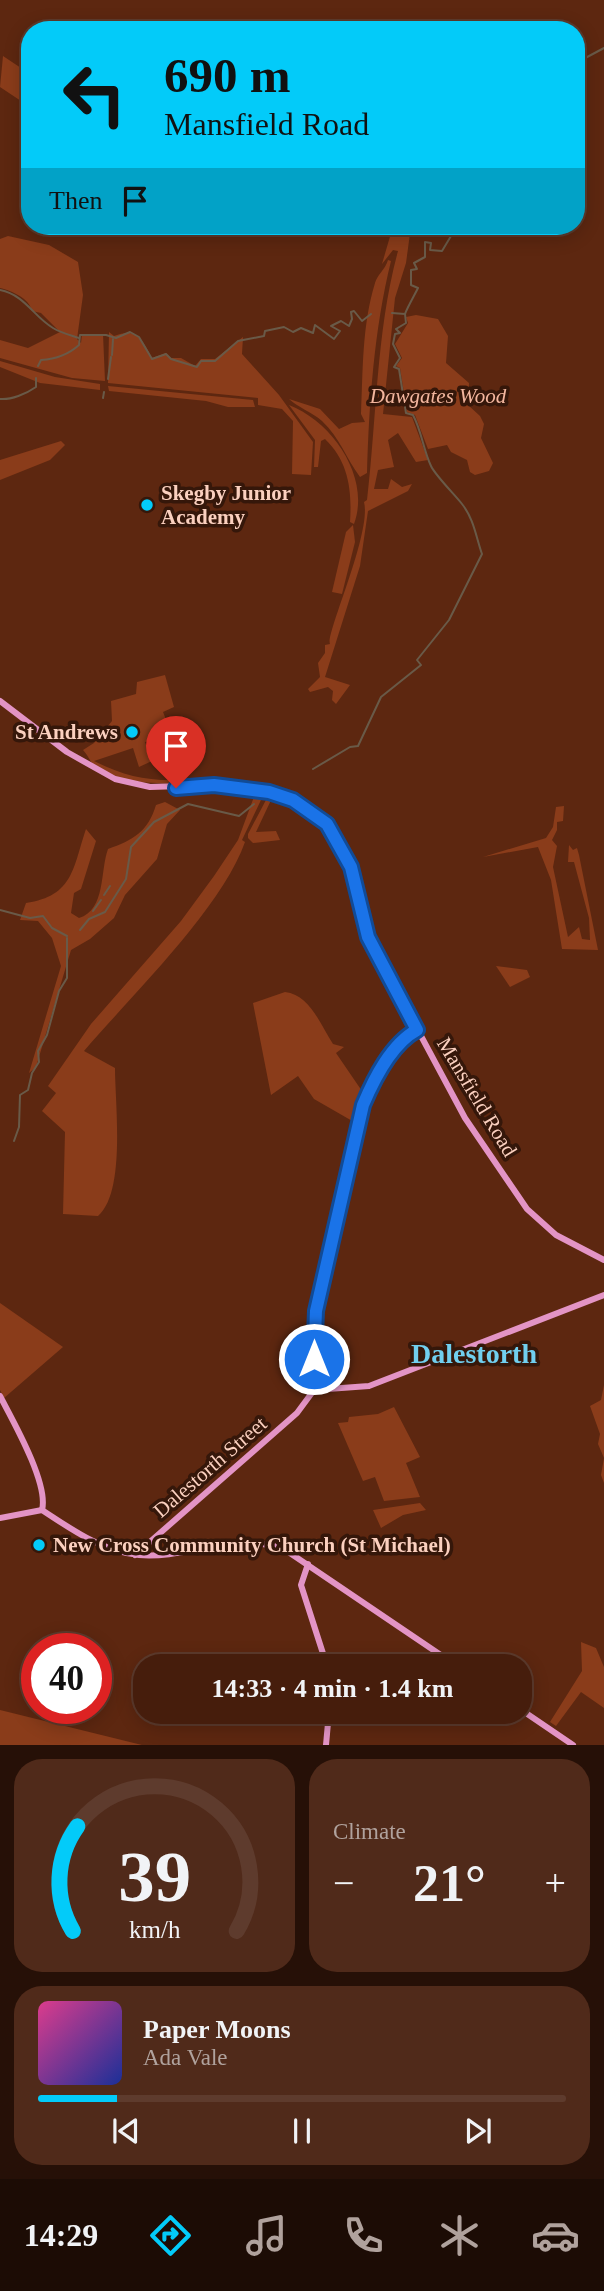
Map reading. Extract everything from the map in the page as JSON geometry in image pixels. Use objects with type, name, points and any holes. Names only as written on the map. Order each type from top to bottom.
[{"type":"main road","name":"Mansfield Road","points":[[0,701],[67,752],[116,779],[150,787],[214,785],[280,795],[314,812],[327,824],[351,867],[368,937],[465,1118],[527,1209],[556,1235],[604,1260]]},
{"type":"main road","points":[[417,1030],[402,1040],[383,1067],[371,1086],[358,1119],[314,1322],[314,1390],[369,1386],[604,1295]]},
{"type":"main road","name":"Dalestorth Street","points":[[135,1555],[306,1403],[314,1390]]},
{"type":"main road","points":[[0,1396],[40,1485],[44,1501],[41,1510]]},
{"type":"main road","points":[[0,1518],[41,1510],[97,1544],[135,1555],[262,1544],[284,1549],[439,1654]]},
{"type":"main road","points":[[308,1564],[301,1586],[323,1654]]},
{"type":"main road","points":[[532,1717],[573,1745]]},
{"type":"main road","points":[[326,1745],[328,1724]]},
{"type":"green space","points":[[3,56],[21,68],[21,101],[0,87]]},
{"type":"green space","points":[[390,235],[410,235],[406,263],[395,298],[383,414],[412,417],[428,460],[416,462],[398,433],[388,440],[394,467],[378,470],[374,489],[388,489],[391,479],[402,487],[412,484],[408,491],[368,511],[360,566],[325,677],[350,685],[336,704],[332,700],[333,691],[328,687],[310,692],[308,689],[320,677],[318,663],[325,653],[325,645],[330,644],[365,517],[364,502],[367,500],[381,343],[398,251],[393,250],[382,264]]},
{"type":"green space","points":[[8,236],[49,245],[78,262],[83,295],[77,339],[81,343],[82,334],[103,334],[105,381],[72,378],[0,358],[0,340],[28,348],[60,332],[41,313],[32,311],[24,299],[0,288],[0,239]]},
{"type":"green space","points":[[388,260],[391,261],[373,367],[367,473],[360,477],[328,428],[289,399],[320,409],[339,429],[352,423],[365,422],[361,414],[368,315],[376,280]]},
{"type":"green space","name":"Dawgates Wood","points":[[416,315],[438,319],[448,336],[446,363],[469,383],[468,405],[484,424],[481,438],[493,463],[489,471],[475,475],[470,472],[467,460],[451,452],[447,445],[428,449],[415,415],[407,412],[400,368],[396,366],[402,358],[395,344],[408,323],[406,317]]},
{"type":"green space","points":[[109,332],[114,336],[128,333],[138,337],[152,358],[166,353],[171,358],[181,358],[195,366],[201,359],[215,359],[243,337],[242,354],[279,395],[313,442],[311,475],[292,474],[293,421],[282,409],[258,405],[258,398],[108,383]]},
{"type":"green space","points":[[0,361],[55,377],[100,384],[100,390],[40,383],[0,367]]},
{"type":"green space","points":[[108,386],[253,400],[255,407],[228,407],[206,401],[109,391]]},
{"type":"green space","points":[[289,405],[320,424],[344,454],[353,471],[357,488],[358,506],[354,524],[350,522],[349,488],[339,457],[325,439],[321,441],[318,467],[314,467],[315,440]]},
{"type":"green space","points":[[61,441],[65,445],[50,460],[0,480],[0,460]]},
{"type":"green space","points":[[353,525],[355,542],[342,594],[332,592],[346,532]]},
{"type":"green space","points":[[165,675],[174,707],[163,712],[173,737],[145,742],[152,761],[139,767],[133,748],[94,761],[135,776],[179,780],[179,783],[132,781],[99,770],[83,750],[94,743],[112,721],[111,701],[136,694],[137,682]]},
{"type":"green space","points":[[255,794],[261,795],[261,800],[242,840],[245,842],[233,868],[217,895],[174,951],[84,1051],[115,1068],[116,1168],[107,1204],[98,1216],[63,1214],[65,1132],[42,1111],[56,1093],[48,1086],[91,1024],[181,921],[214,876],[238,840]]},
{"type":"green space","points":[[267,798],[272,798],[256,832],[276,831],[280,840],[253,843],[248,834]]},
{"type":"green space","points":[[165,802],[180,810],[167,824],[157,859],[125,895],[114,918],[90,939],[71,950],[36,1067],[29,1073],[61,966],[52,938],[38,921],[20,920],[26,903],[54,894],[63,887],[74,867],[86,829],[96,841],[81,889],[74,893],[71,913],[79,918],[88,914],[98,898],[108,849],[138,834],[149,822],[156,805]]},
{"type":"green space","points":[[564,806],[563,821],[557,822],[557,830],[552,840],[557,846],[553,867],[568,937],[579,927],[582,939],[590,940],[589,918],[574,862],[568,862],[569,845],[573,850],[577,848],[579,855],[598,950],[562,949],[551,880],[538,847],[483,857],[546,838],[553,827],[556,807]]},
{"type":"green space","points":[[496,966],[527,970],[530,977],[510,987]]},
{"type":"green space","points":[[285,992],[294,994],[308,1004],[333,1044],[344,1047],[336,1053],[364,1094],[354,1122],[314,1099],[298,1076],[271,1095],[253,1003]]},
{"type":"green space","points":[[0,1303],[63,1347],[4,1398],[0,1390]]},
{"type":"green space","points":[[604,1385],[604,1458],[598,1444],[600,1434],[590,1406],[601,1400]]},
{"type":"green space","points":[[394,1407],[420,1457],[406,1463],[420,1497],[384,1501],[375,1477],[363,1481],[338,1423],[348,1422],[349,1417],[378,1414]]},
{"type":"green space","points":[[604,1458],[604,1483],[601,1475]]},
{"type":"green space","points":[[420,1503],[426,1510],[403,1515],[381,1528],[373,1510]]},
{"type":"green space","points":[[581,1642],[596,1648],[604,1667],[604,1708],[581,1692],[556,1726],[550,1722],[582,1671]]},
{"type":"green space","points":[[0,1710],[21,1715],[21,1724],[57,1724],[142,1745],[0,1745]]},
{"type":"waterway","points":[[585,58],[604,48]]},
{"type":"waterway","points":[[392,313],[405,314],[418,288],[411,285],[411,270],[417,269],[414,263],[425,257],[425,242],[431,243],[430,250],[442,251],[452,235]]},
{"type":"waterway","points":[[0,290],[16,296],[53,328],[79,338]]},
{"type":"waterway","points":[[38,366],[41,360],[62,356],[75,348],[79,345],[80,335],[106,335],[116,338],[130,332],[139,337],[152,359],[166,354],[171,359],[197,367],[201,361],[215,361],[238,341],[264,336],[265,331],[284,327],[293,332],[301,328],[313,333],[315,325],[334,339],[340,331],[331,326],[341,321],[349,326],[351,312],[354,311],[362,321],[371,314]]},
{"type":"waterway","points":[[313,769],[350,747],[358,746],[381,697],[421,665],[417,660],[449,620],[482,554],[469,516],[433,470],[413,415],[406,413],[399,369],[394,367],[400,358],[393,344],[395,334],[400,333],[396,329],[406,323],[405,314]]},
{"type":"waterway","points":[[112,355],[113,339]]},
{"type":"waterway","points":[[108,379],[111,357]]},
{"type":"waterway","points":[[0,399],[32,390],[36,387],[36,378]]},
{"type":"waterway","points":[[103,398],[104,392]]},
{"type":"waterway","points":[[286,794],[290,791]]},
{"type":"waterway","points":[[270,800],[274,799]]},
{"type":"waterway","points":[[80,930],[89,919],[105,912],[126,879],[131,847],[154,822],[188,804],[239,816],[254,804]]},
{"type":"waterway","points":[[104,895],[110,886]]},
{"type":"waterway","points":[[93,911],[101,900]]},
{"type":"waterway","points":[[0,910],[30,918],[43,916],[52,928],[67,936]]},
{"type":"waterway","points":[[14,1141],[19,1127],[20,1095],[28,1090],[32,1073],[39,1062],[38,1051],[47,1035],[59,991],[67,978],[67,938]]},
{"type":"place","name":"Skegby Junior Academy","points":[[147,505]]},
{"type":"place","name":"St Andrews","points":[[132,732]]},
{"type":"place","name":"New Cross Community Church (St Michael)","points":[[39,1545]]},
{"type":"district","name":"Dalestorth","points":[[474,1353]]},
{"type":"route","points":[[176,788],[214,785],[269,792],[293,800],[314,812],[327,824],[351,867],[368,937],[387,968],[417,1030],[402,1040],[371,1086],[358,1119],[333,1245],[316,1311],[314,1359]]}]
